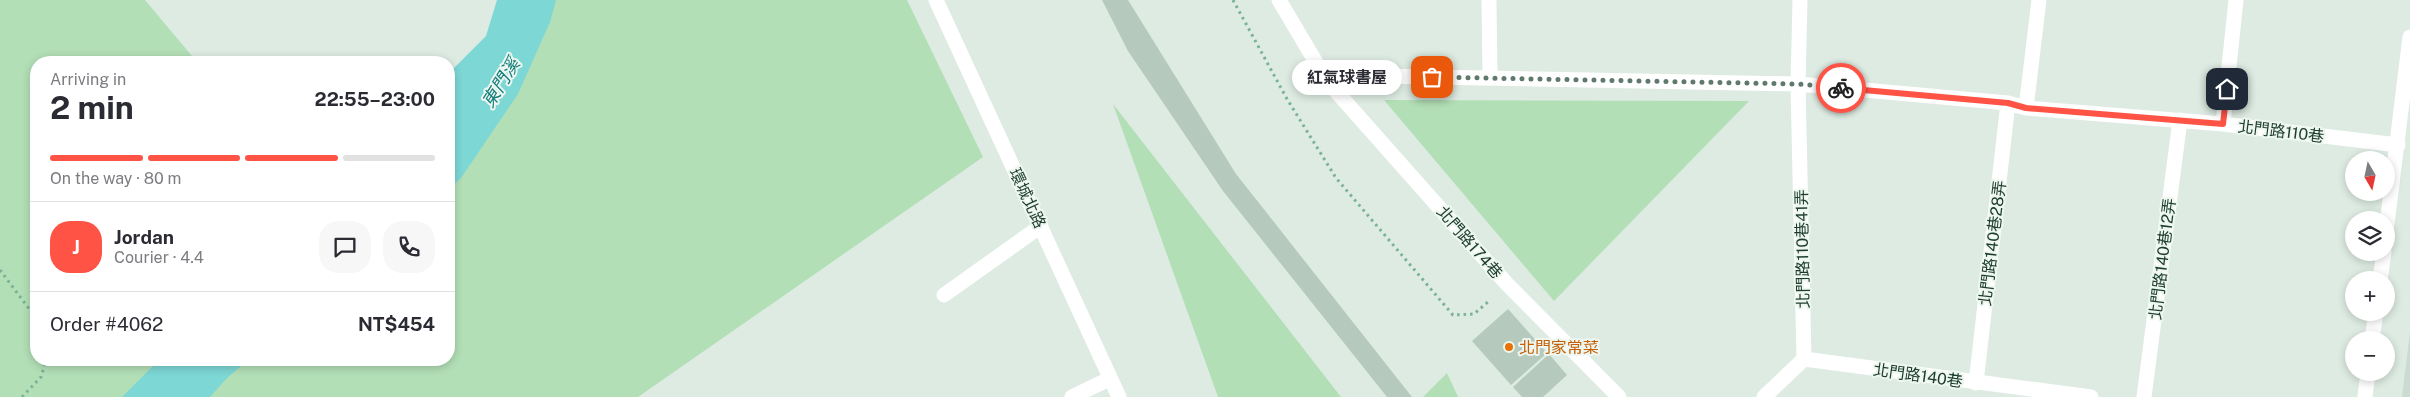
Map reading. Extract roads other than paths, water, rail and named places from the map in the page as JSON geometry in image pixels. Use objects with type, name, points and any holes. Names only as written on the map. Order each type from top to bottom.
[{"type":"street","name":"環城北路","points":[[936,0],[1041,226],[1109,379],[1119,397]]},
{"type":"street","name":"北門路174巷","points":[[1280,0],[1328,81],[1507,284],[1619,397]]},
{"type":"street","points":[[1489,0],[1490,78]]},
{"type":"street","name":"北門路110巷41弄","points":[[1800,0],[1798,84],[1804,359]]},
{"type":"street","points":[[2026,108],[2039,0]]},
{"type":"street","points":[[2223,124],[2236,0]]},
{"type":"street","points":[[2389,211],[2410,37]]},
{"type":"street","name":"北門路110巷","points":[[1328,81],[1374,76],[1798,84],[2008,103],[2026,108],[2223,124],[2398,145]]},
{"type":"street","name":"北門路140巷28弄","points":[[1976,383],[2008,103]]},
{"type":"street","name":"北門路140巷12弄","points":[[2144,397],[2180,120]]},
{"type":"street","points":[[944,295],[1041,226]]},
{"type":"street","points":[[1764,397],[1804,359]]},
{"type":"street","name":"北門路140巷","points":[[1804,359],[2091,397]]},
{"type":"street","points":[[1072,397],[1109,379]]},
{"type":"street","points":[[2365,397],[2367,381]]},
{"type":"water","name":"東門溪","points":[[497,0],[556,0],[550,22],[518,94],[461,178],[455,184],[455,67],[486,36]]},
{"type":"water","points":[[153,366],[241,366],[210,397],[122,397]]},
{"type":"place","name":"紅氣球書屋","points":[[1432,77]]},
{"type":"place","name":"北門家常菜","points":[[1509,347]]}]
